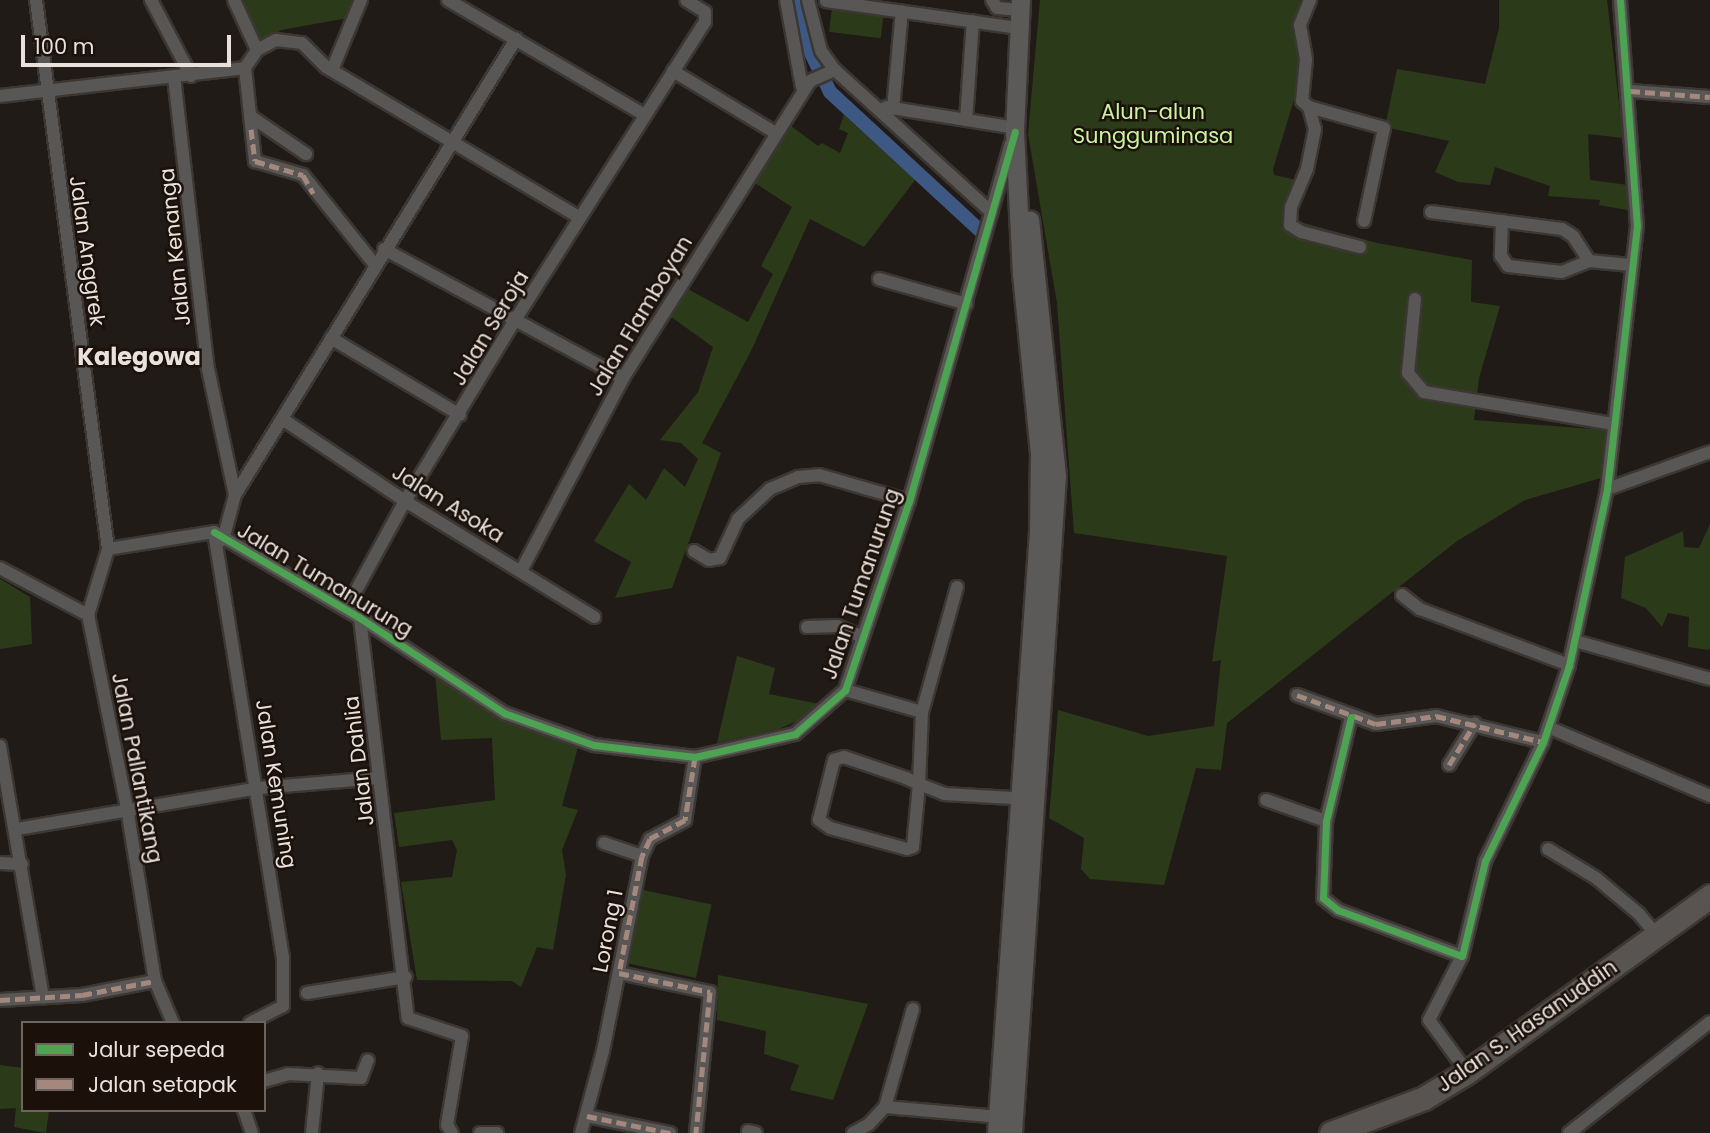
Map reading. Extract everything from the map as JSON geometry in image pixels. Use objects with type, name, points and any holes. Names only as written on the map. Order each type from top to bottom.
[{"type":"highway","name":"Jalan S. Hasanuddin","points":[[1351,1133],[1473,1081],[1660,939],[1710,896]]},
{"type":"highway","name":"Jalan S. Hasanuddin","points":[[1331,1133],[1424,1097],[1467,1072],[1660,939],[1710,910]]},
{"type":"street","name":"Jalan Anggrek","points":[[36,0],[108,549]]},
{"type":"street","points":[[151,0],[191,76]]},
{"type":"street","points":[[234,0],[257,50]]},
{"type":"street","points":[[332,70],[361,0]]},
{"type":"street","points":[[448,0],[645,115]]},
{"type":"street","name":"Jalan Seroja","points":[[346,609],[405,501],[460,415],[515,320],[706,20],[705,12],[686,0]]},
{"type":"street","points":[[786,0],[806,84],[832,71]]},
{"type":"street","points":[[808,0],[821,51],[832,71],[991,212]]},
{"type":"street","points":[[992,0],[997,8],[1020,13]]},
{"type":"street","points":[[1310,0],[1300,25],[1307,59],[1302,97],[1310,107],[1315,129],[1307,169],[1291,206],[1290,225],[1301,232],[1360,247]]},
{"type":"street","points":[[1467,1072],[1429,1020],[1462,956],[1485,861],[1543,742],[1569,665],[1609,477],[1637,226],[1630,91],[1620,0]]},
{"type":"street","points":[[826,1],[973,21],[1020,13]]},
{"type":"street","points":[[902,11],[890,108],[1015,130]]},
{"type":"street","name":"Jalan Tumanurung","points":[[998,1125],[1030,799],[1057,476],[1040,282],[1020,182],[1015,130],[1020,13]]},
{"type":"street","points":[[966,120],[973,21]]},
{"type":"street","points":[[218,536],[235,495],[284,421],[384,249],[516,39]]},
{"type":"street","points":[[375,265],[303,175],[255,161],[245,68],[257,50],[276,40],[302,43],[332,70],[580,218]]},
{"type":"street","points":[[0,96],[245,68]]},
{"type":"street","points":[[673,71],[774,132]]},
{"type":"street","name":"Jalan Kenanga","points":[[174,76],[207,364],[235,495]]},
{"type":"street","name":"Jalan Flamboyan","points":[[521,571],[623,378],[806,84]]},
{"type":"street","points":[[1630,91],[1710,97]]},
{"type":"street","points":[[1310,107],[1384,128],[1364,220]]},
{"type":"street","points":[[250,116],[306,154]]},
{"type":"street","name":"Jalan Tumanurung","points":[[108,549],[218,536],[346,609],[504,713],[594,745],[695,757],[795,734],[845,690],[909,501],[1015,130]]},
{"type":"street","points":[[1431,212],[1562,229],[1573,236],[1589,261]]},
{"type":"street","points":[[1502,220],[1502,257],[1508,266],[1562,272],[1589,261],[1631,265]]},
{"type":"street","points":[[384,249],[623,378]]},
{"type":"street","points":[[879,279],[967,304]]},
{"type":"street","points":[[1415,299],[1408,373],[1424,392],[1614,424]]},
{"type":"street","points":[[331,338],[460,415]]},
{"type":"street","name":"Jalan Asoka","points":[[284,421],[405,501],[594,617]]},
{"type":"street","points":[[1609,477],[1710,452]]},
{"type":"street","points":[[694,551],[709,560],[720,558],[738,519],[770,489],[798,477],[819,475],[909,501]]},
{"type":"street","name":"Jalan Kemuning","points":[[218,536],[259,788],[286,1001],[275,1014],[256,1021]]},
{"type":"street","points":[[0,568],[88,615],[108,549]]},
{"type":"street","points":[[957,587],[922,712],[919,784],[911,848],[830,828],[818,820],[834,760],[839,757],[919,784],[960,797],[1030,799]]},
{"type":"street","points":[[1402,595],[1420,609],[1569,665]]},
{"type":"street","name":"Jalan Pallantikang","points":[[88,615],[127,808],[155,981],[172,1021]]},
{"type":"street","name":"Jalan Dahlia","points":[[360,618],[410,1020],[462,1036],[447,1125],[452,1133]]},
{"type":"street","points":[[807,627],[837,626],[863,637]]},
{"type":"street","points":[[1575,641],[1710,679]]},
{"type":"street","points":[[845,690],[922,712]]},
{"type":"street","points":[[1297,695],[1351,717],[1390,725],[1436,716],[1475,723],[1543,742]]},
{"type":"street","points":[[1351,717],[1326,821],[1322,878],[1327,905],[1462,956]]},
{"type":"street","points":[[1450,765],[1475,723]]},
{"type":"street","points":[[1548,727],[1710,796]]},
{"type":"street","points":[[0,746],[17,829],[43,997]]},
{"type":"street","points":[[604,843],[642,856],[650,839],[685,820],[695,757]]},
{"type":"street","points":[[17,829],[127,808],[259,788],[379,778]]},
{"type":"street","name":"Jalan Tumanurung","points":[[1013,1133],[1030,799]]},
{"type":"street","points":[[1266,800],[1326,821]]},
{"type":"street","points":[[1548,849],[1606,887],[1639,914],[1660,939]]},
{"type":"street","name":"Lorong 1","points":[[581,1133],[619,973],[642,856]]},
{"type":"street","points":[[0,863],[22,864]]},
{"type":"street","points":[[619,973],[710,992],[697,1133],[709,1133]]},
{"type":"street","points":[[307,993],[406,977]]},
{"type":"street","points":[[0,1000],[82,995],[155,981]]},
{"type":"street","points":[[853,1133],[869,1124],[885,1107],[913,1009]]},
{"type":"street","points":[[1569,1133],[1710,1022]]},
{"type":"street","points":[[266,1080],[288,1073],[361,1078],[368,1060]]},
{"type":"street","points":[[312,1133],[318,1073]]},
{"type":"street","points":[[885,1107],[998,1125]]},
{"type":"street","points":[[245,1112],[252,1133]]},
{"type":"street","points":[[587,1116],[670,1133]]},
{"type":"street","points":[[480,1133],[497,1133]]},
{"type":"green space","points":[[232,0],[355,0],[348,18],[281,30],[253,49]]},
{"type":"green space","name":"Alun-alun Sungguminasa","points":[[1040,0],[1300,0],[1303,70],[1273,169],[1274,175],[1301,181],[1289,219],[1377,243],[1472,260],[1471,302],[1500,306],[1479,378],[1474,420],[1606,430],[1601,478],[1525,500],[1457,541],[1227,723],[1221,770],[1196,768],[1164,885],[1090,879],[1081,869],[1084,838],[1049,818],[1058,710],[1148,736],[1214,726],[1221,660],[1212,662],[1227,556],[1074,533],[1057,303],[1028,134]]},
{"type":"green space","points":[[1499,0],[1607,0],[1623,138],[1588,134],[1590,180],[1628,185],[1627,210],[1599,205],[1600,200],[1548,196],[1550,186],[1495,167],[1490,185],[1458,182],[1435,172],[1449,141],[1385,127],[1397,69],[1485,84],[1499,28]]},
{"type":"green space","points":[[832,8],[884,14],[881,38],[829,32]]},
{"type":"green space","points":[[844,115],[915,180],[864,247],[810,219],[751,351],[702,443],[721,453],[672,588],[615,598],[631,562],[594,541],[629,484],[646,500],[664,468],[685,487],[698,459],[681,443],[660,440],[698,392],[713,347],[670,316],[686,288],[748,322],[773,274],[761,266],[792,207],[752,181],[787,123],[818,146],[822,143],[840,153],[848,133],[839,129]]},
{"type":"green space","points":[[1710,524],[1709,650],[1688,647],[1689,617],[1668,613],[1662,627],[1646,608],[1621,598],[1625,557],[1683,531],[1684,547],[1699,548]]},
{"type":"green space","points":[[0,579],[30,597],[32,644],[0,649]]},
{"type":"green space","points":[[737,656],[775,668],[769,694],[819,704],[808,716],[779,729],[717,743]]},
{"type":"green space","points":[[435,673],[479,707],[578,747],[562,806],[578,810],[562,850],[566,875],[553,950],[537,947],[521,987],[512,981],[417,980],[401,882],[452,877],[457,850],[452,840],[399,847],[394,813],[495,800],[492,738],[441,740]]},
{"type":"green space","points":[[643,890],[711,905],[696,978],[627,963]]},
{"type":"green space","points":[[718,975],[868,1004],[833,1100],[790,1090],[799,1065],[764,1054],[766,1031],[717,1020]]},
{"type":"green space","points":[[0,1065],[21,1068],[21,1112],[49,1112],[46,1133],[14,1127],[16,1108],[0,1109]]},
{"type":"waterway","points":[[800,0],[808,47],[830,92],[986,236]]},
{"type":"marked path","points":[[1630,91],[1710,97]]},
{"type":"marked path","points":[[251,129],[255,161],[303,175],[313,193]]},
{"type":"marked path","points":[[1297,695],[1376,724],[1436,716],[1543,742]]},
{"type":"marked path","points":[[1449,765],[1475,723]]},
{"type":"marked path","points":[[695,757],[685,820],[650,839],[642,856],[619,973],[710,992],[696,1133]]},
{"type":"marked path","points":[[0,1000],[82,995],[155,981]]},
{"type":"marked path","points":[[587,1116],[670,1133]]},
{"type":"cycle path","points":[[1351,717],[1326,821],[1323,898],[1338,910],[1462,956],[1485,861],[1543,742],[1569,665],[1607,489],[1637,226],[1620,0]]},
{"type":"cycle path","points":[[214,532],[360,618],[504,713],[594,745],[695,757],[795,734],[845,690],[909,501],[1015,132]]},
{"type":"district","name":"Kalegowa","points":[[139,357]]}]
